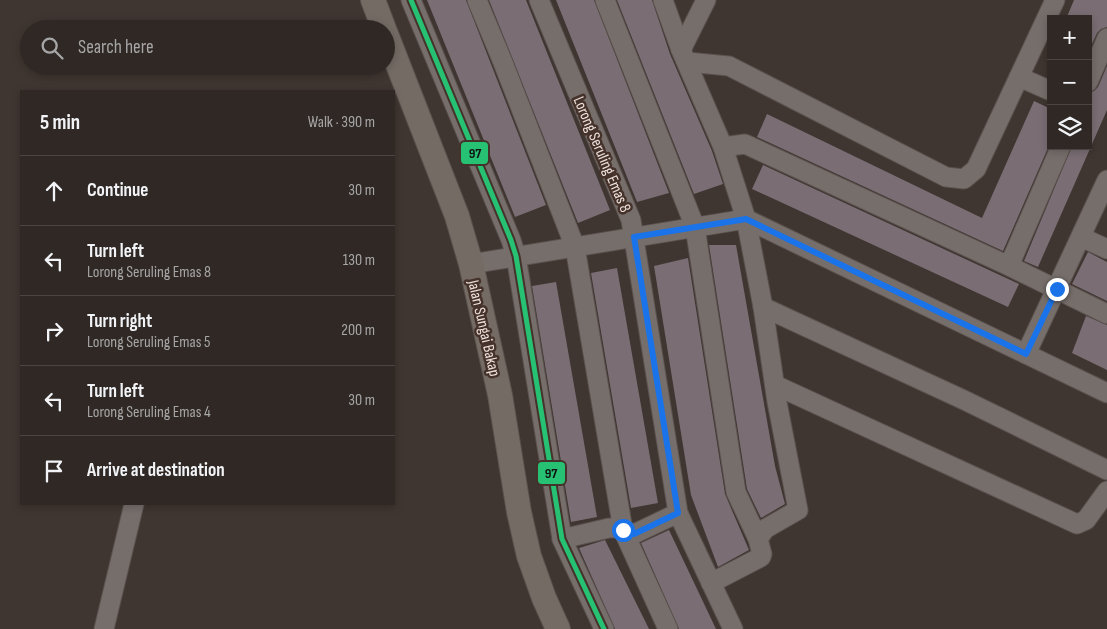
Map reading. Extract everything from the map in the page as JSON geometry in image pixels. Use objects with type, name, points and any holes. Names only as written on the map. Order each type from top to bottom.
[{"type":"main road","points":[[373,0],[381,20]]},
{"type":"main road","name":"Jalan Sungai Bakap","points":[[395,57],[457,216],[471,264],[500,395],[519,512],[527,548],[544,598],[558,629]]},
{"type":"street","points":[[412,0],[516,256],[562,539],[604,629]]},
{"type":"street","points":[[477,0],[575,247],[623,530],[668,629]]},
{"type":"street","name":"Lorong Seruling Emas 8","points":[[539,0],[631,220],[678,513],[733,629]]},
{"type":"street","points":[[605,0],[695,227],[736,492],[758,540],[762,554],[761,557],[711,583]]},
{"type":"street","points":[[663,0],[684,56],[723,146],[746,219],[763,307],[798,510],[766,529],[758,540]]},
{"type":"street","points":[[684,56],[706,0]]},
{"type":"street","points":[[684,56],[729,66],[946,177],[964,179],[976,169],[1055,0]]},
{"type":"street","points":[[1092,73],[1107,38]]},
{"type":"street","points":[[1019,77],[1047,89]]},
{"type":"street","points":[[723,146],[745,144],[1009,266],[1107,314]]},
{"type":"street","points":[[1009,266],[1058,150]]},
{"type":"street","points":[[1026,354],[1105,187]]},
{"type":"street","points":[[471,264],[746,219],[1107,393]]},
{"type":"street","points":[[1081,237],[1107,249]]},
{"type":"street","points":[[763,307],[964,400],[1107,470]]},
{"type":"street","points":[[775,385],[1077,524],[1086,520],[1107,491]]},
{"type":"street","points":[[104,629],[134,505]]},
{"type":"street","points":[[562,539],[610,528],[634,534],[678,513]]},
{"type":"building","points":[[427,0],[466,0],[546,205],[515,217]]},
{"type":"building","points":[[489,0],[526,0],[610,210],[578,223]]},
{"type":"building","points":[[556,0],[594,0],[669,193],[637,202]]},
{"type":"building","points":[[617,0],[652,0],[670,54],[712,151],[723,184],[694,194]]},
{"type":"building","points":[[1074,0],[1107,0],[1107,27],[1097,33],[1092,44],[1092,15],[1068,15]]},
{"type":"building","points":[[1107,66],[1107,110],[1092,144],[1092,92],[1098,87]]},
{"type":"building","points":[[1034,101],[1047,107],[1047,150],[1003,251],[757,137],[767,114],[982,218]]},
{"type":"building","points":[[1070,150],[1089,150],[1038,267],[1024,261]]},
{"type":"building","points":[[763,165],[1019,284],[1008,307],[752,189]]},
{"type":"building","points":[[709,245],[736,245],[775,466],[785,504],[761,518],[747,489]]},
{"type":"building","points":[[1088,252],[1107,262],[1107,301],[1072,284]]},
{"type":"building","points":[[688,258],[725,494],[749,550],[718,567],[691,495],[654,266]]},
{"type":"building","points":[[617,268],[658,503],[631,508],[591,273]]},
{"type":"building","points":[[556,282],[597,517],[571,522],[532,286]]},
{"type":"building","points":[[1086,316],[1107,325],[1107,370],[1072,353]]},
{"type":"building","points":[[669,530],[716,629],[679,629],[641,543]]},
{"type":"building","points":[[605,540],[649,629],[615,629],[579,548]]},
{"type":"transit line","name":"97","points":[[411,0],[516,256],[562,539],[604,629]]},
{"type":"route","points":[[623,530],[634,534],[678,513],[634,237],[746,219],[1026,354],[1057,289]]}]
